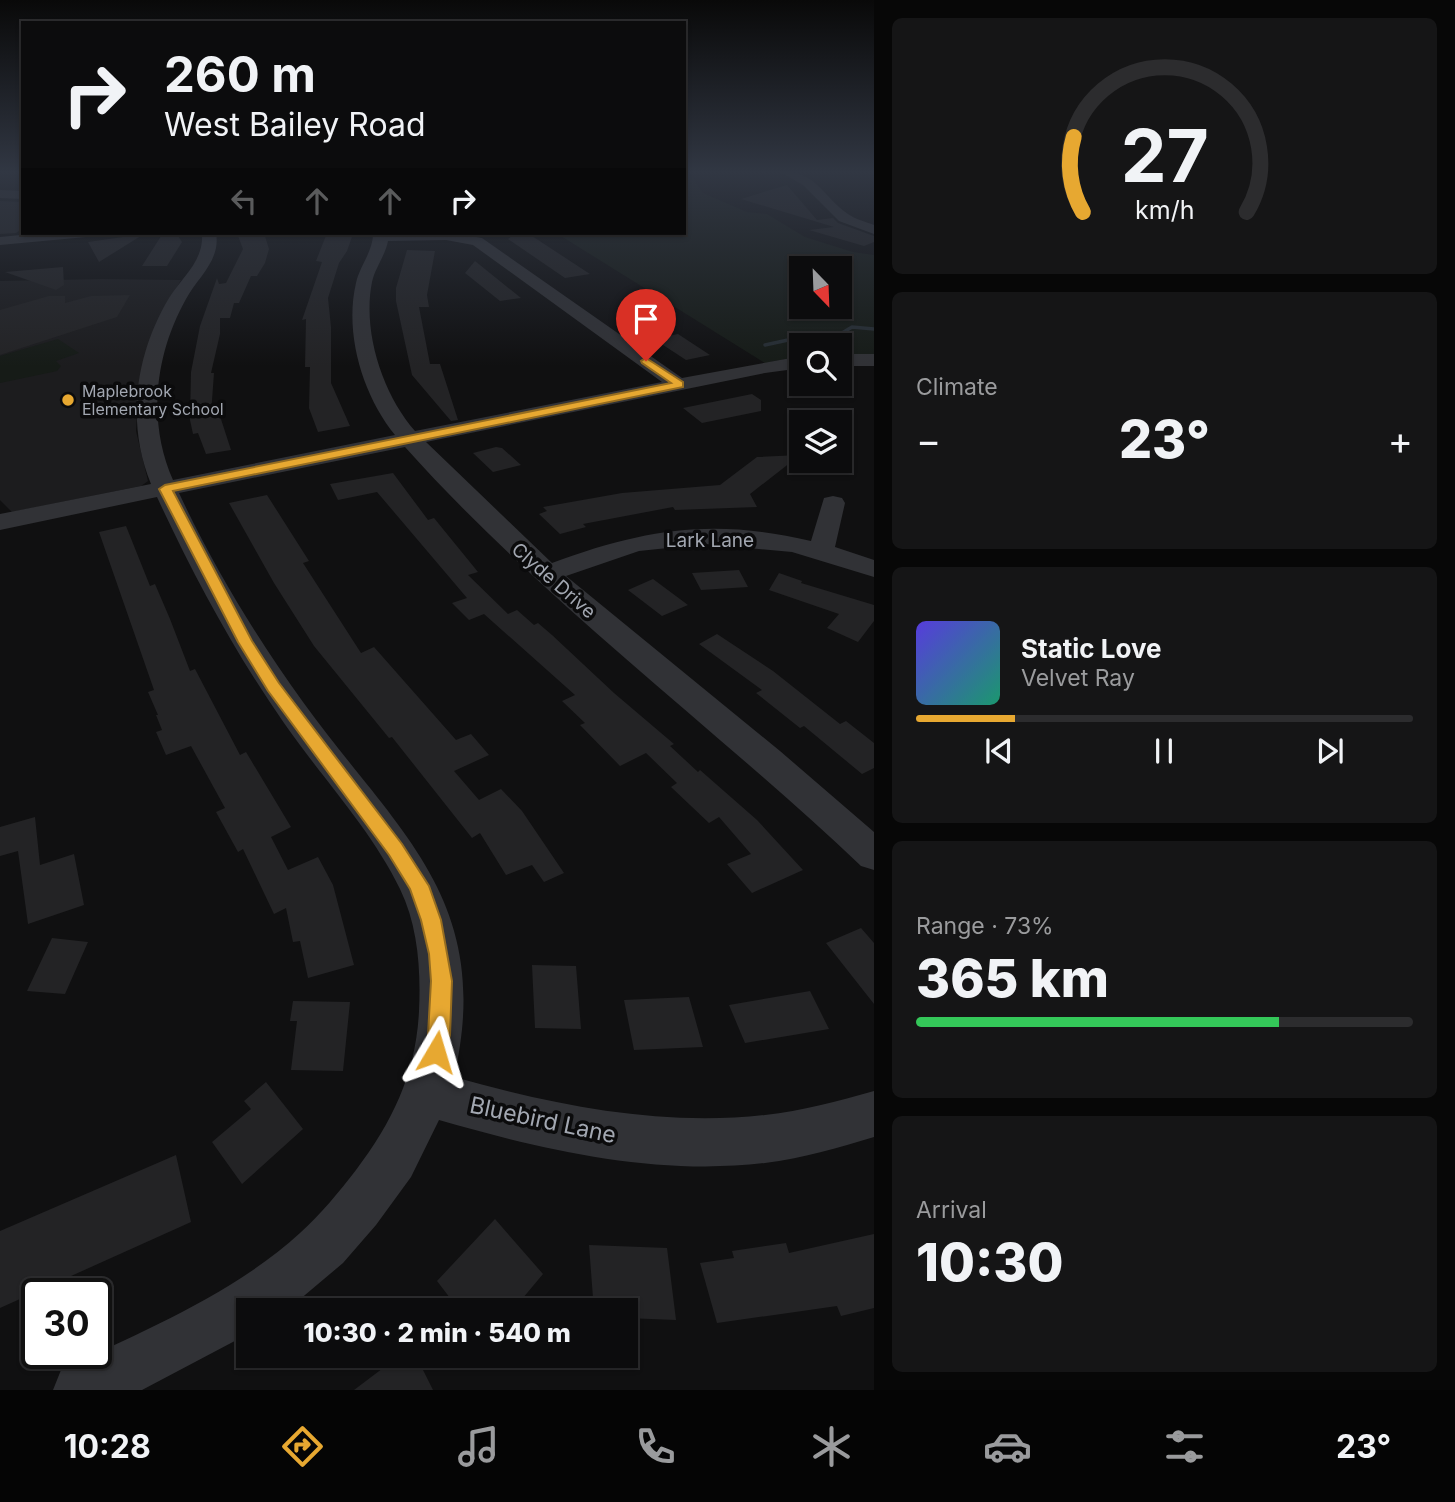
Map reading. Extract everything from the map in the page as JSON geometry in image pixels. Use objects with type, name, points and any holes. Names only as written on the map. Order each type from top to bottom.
[{"type":"street","points":[[0,241],[62,236]]},
{"type":"street","points":[[81,1390],[221,1320],[266,1293],[316,1254],[352,1216],[398,1154],[427,1093],[439,1035],[442,981],[431,920],[419,886],[396,849],[274,687],[245,642],[165,489],[149,445],[146,408],[149,382],[162,334],[176,300],[211,247],[209,236]]},
{"type":"street","name":"Clyde Drive","points":[[380,236],[364,283],[363,302],[369,360],[377,392],[411,439],[508,540],[802,788],[874,855]]},
{"type":"street","points":[[437,236],[477,242],[679,385]]},
{"type":"street","points":[[49,253],[53,237]]},
{"type":"street","points":[[852,360],[874,360]]},
{"type":"street","points":[[0,522],[789,364]]},
{"type":"street","points":[[821,551],[833,503]]},
{"type":"street","name":"Lark Lane","points":[[547,574],[646,542],[688,537],[746,538],[821,551],[874,569]]},
{"type":"street","name":"Bluebird Lane","points":[[427,1093],[516,1118],[601,1135],[654,1140],[741,1141],[814,1131],[874,1114]]},
{"type":"shaded area","points":[[561,236],[803,236],[853,252],[874,255],[874,356],[852,355],[852,333],[789,333],[789,358],[765,363]]},
{"type":"shaded area","name":"Maplebrook Elementary School","points":[[181,280],[157,322],[138,393],[136,431],[148,481],[141,486],[12,512],[0,500],[0,281]]},
{"type":"shaded area","points":[[58,339],[79,353],[56,361],[61,366],[57,371],[0,383],[0,356]]},
{"type":"building","points":[[131,236],[141,236],[99,262],[88,242]]},
{"type":"building","points":[[161,236],[178,236],[182,242],[167,266],[142,266]]},
{"type":"building","points":[[238,236],[265,236],[269,249],[257,276],[251,276],[239,303],[234,303],[230,318],[220,318],[220,334],[211,373],[214,373],[211,414],[219,413],[231,450],[206,454],[198,433],[193,434],[190,420],[191,372],[200,326],[217,278],[219,284],[226,283],[243,249]]},
{"type":"building","points":[[326,236],[352,236],[339,263],[328,298],[331,383],[350,426],[318,432],[309,408],[310,367],[305,367],[306,319],[302,320],[322,262],[316,261]]},
{"type":"building","points":[[512,236],[532,236],[590,274],[565,278],[508,239]]},
{"type":"building","points":[[829,236],[874,236],[874,242],[864,246]]},
{"type":"building","points":[[407,250],[435,251],[427,295],[429,307],[419,307],[430,364],[440,364],[458,420],[451,421],[412,375],[396,301],[396,288]]},
{"type":"building","points":[[475,261],[521,298],[500,301],[465,273]]},
{"type":"building","points":[[63,267],[64,285],[56,290],[5,272]]},
{"type":"building","points":[[130,295],[117,317],[0,355],[0,310],[49,296],[65,296],[65,303],[91,296]]},
{"type":"building","points":[[678,334],[710,355],[686,360],[654,339]]},
{"type":"building","points":[[752,394],[761,400],[761,411],[702,423],[683,408]]},
{"type":"building","points":[[502,448],[521,465],[493,472],[473,453]]},
{"type":"building","points":[[789,456],[789,464],[750,494],[757,507],[675,510],[673,507],[583,524],[586,527],[560,534],[539,514],[547,511],[543,507],[622,493],[720,485],[757,457]]},
{"type":"building","points":[[393,473],[428,520],[434,518],[478,572],[468,575],[508,614],[517,610],[534,625],[538,623],[552,635],[674,744],[670,746],[698,772],[700,770],[757,820],[803,870],[752,893],[727,864],[751,854],[719,817],[709,823],[671,787],[677,783],[646,753],[620,766],[580,725],[585,723],[562,701],[575,695],[484,614],[469,620],[452,603],[467,598],[377,492],[338,500],[330,484]]},
{"type":"building","points":[[267,495],[309,561],[303,563],[361,653],[374,647],[456,740],[471,734],[489,755],[454,771],[479,800],[501,789],[522,811],[564,873],[544,882],[532,865],[506,875],[480,833],[472,838],[392,737],[389,738],[314,646],[274,583],[229,503]]},
{"type":"building","points":[[126,526],[150,586],[155,584],[190,671],[195,669],[240,755],[246,752],[291,827],[271,837],[288,870],[318,857],[333,885],[354,965],[308,978],[300,941],[293,942],[286,908],[274,914],[243,849],[238,852],[216,812],[225,808],[191,746],[166,755],[156,732],[162,730],[158,715],[148,692],[154,690],[99,532]]},
{"type":"building","points":[[739,570],[748,587],[701,590],[692,573]]},
{"type":"building","points":[[779,573],[802,581],[801,583],[874,605],[874,621],[858,642],[827,628],[839,614],[769,590]]},
{"type":"building","points":[[653,579],[688,605],[662,616],[628,590]]},
{"type":"building","points":[[717,634],[773,671],[840,724],[846,721],[874,743],[874,768],[862,774],[804,726],[800,728],[756,693],[762,690],[699,644]]},
{"type":"building","points":[[35,817],[40,865],[74,854],[84,905],[28,924],[18,851],[0,856],[0,827]]},
{"type":"building","points":[[861,928],[874,943],[874,1004],[826,943]]},
{"type":"building","points":[[52,938],[88,942],[65,994],[27,991]]},
{"type":"building","points":[[532,965],[576,966],[581,1029],[535,1028]]},
{"type":"building","points":[[810,991],[829,1029],[745,1043],[729,1005]]},
{"type":"building","points":[[689,997],[703,1047],[634,1050],[624,1000]]},
{"type":"building","points":[[293,1001],[350,1002],[343,1071],[291,1070],[297,1021],[290,1021]]},
{"type":"building","points":[[266,1082],[303,1129],[242,1184],[212,1142],[251,1109],[244,1101]]},
{"type":"building","points":[[176,1155],[191,1222],[67,1278],[21,1278],[21,1299],[0,1308],[0,1231]]},
{"type":"building","points":[[495,1219],[543,1274],[523,1298],[450,1298],[437,1281]]},
{"type":"building","points":[[874,1234],[874,1308],[841,1316],[837,1306],[717,1323],[700,1263],[734,1258],[732,1251],[786,1243],[789,1253]]},
{"type":"building","points":[[589,1245],[667,1248],[676,1320],[638,1318],[638,1298],[593,1298]]},
{"type":"building","points":[[383,1368],[422,1368],[433,1390],[354,1390]]},
{"type":"waterway","points":[[765,345],[811,335],[833,340],[846,339],[842,333],[852,327],[874,329]]},
{"type":"place","name":"Maplebrook Elementary School","points":[[68,400]]},
{"type":"route","points":[[436,1052],[442,981],[431,920],[419,886],[396,849],[274,687],[245,642],[165,489],[679,385],[646,361]]}]
